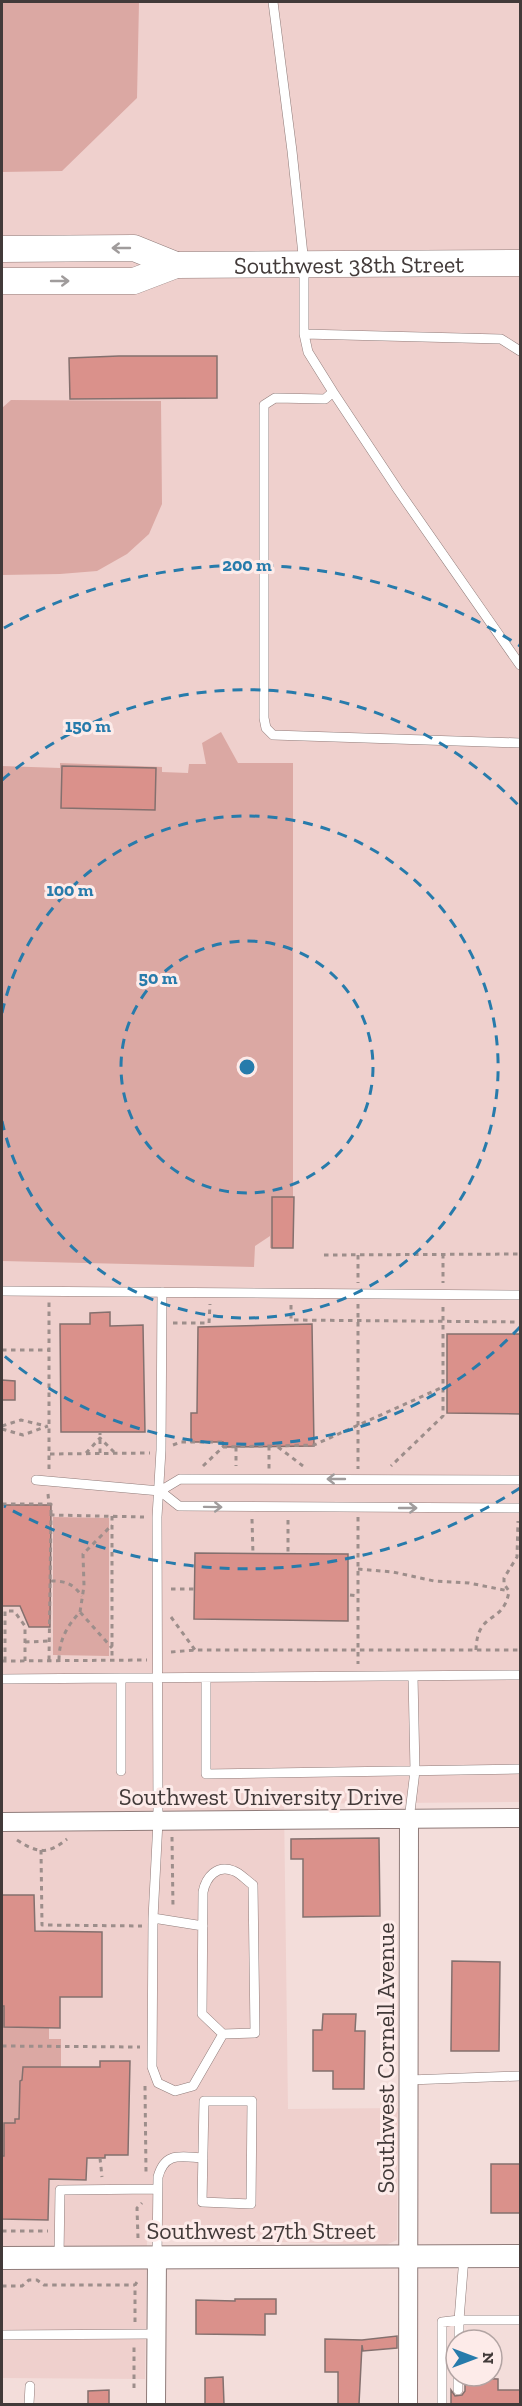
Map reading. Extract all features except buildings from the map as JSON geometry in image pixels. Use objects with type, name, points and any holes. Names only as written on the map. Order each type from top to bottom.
[{"type":"main road","name":"Southwest 38th Street","points":[[2,249],[134,248],[176,265]]},
{"type":"main road","name":"Southwest 38th Street","points":[[2,282],[134,281],[176,265],[520,263]]},
{"type":"street","name":"Southwest University Drive","points":[[2,1822],[520,1818]]},
{"type":"street","name":"Southwest Cornell Avenue","points":[[408,2404],[409,1820]]},
{"type":"street","name":"Southwest 27th Street","points":[[2,2258],[59,2257],[149,2250],[408,2258],[520,2256]]},
{"type":"street","points":[[149,2250],[156,2334],[156,2404]]},
{"type":"lane","points":[[273,2],[304,264],[304,334],[308,352],[520,665]]},
{"type":"lane","points":[[304,334],[501,339],[520,351]]},
{"type":"lane","points":[[333,392],[325,399],[275,398],[264,405],[264,718],[266,728],[273,735],[520,743]]},
{"type":"lane","points":[[2,1291],[520,1295]]},
{"type":"lane","points":[[162,1293],[160,1491],[157,1517],[158,1821],[153,1918],[152,2067],[158,2083],[175,2091],[193,2086],[223,2034]]},
{"type":"lane","points":[[160,1491],[180,1479],[520,1480]]},
{"type":"lane","points":[[36,1480],[160,1491],[179,1506],[520,1508]]},
{"type":"lane","points":[[2,1679],[520,1675]]},
{"type":"lane","points":[[409,1820],[415,1771],[413,1676]]},
{"type":"lane","points":[[121,1678],[121,1771]]},
{"type":"lane","points":[[206,1678],[206,1774],[520,1769]]},
{"type":"lane","points":[[234,1871],[253,1885],[255,2033],[223,2034],[202,2014],[203,1915],[206,1879],[214,1872],[234,1871]]},
{"type":"lane","points":[[153,1918],[203,1926]]},
{"type":"lane","points":[[409,2080],[520,2076]]},
{"type":"lane","points":[[204,2101],[252,2101],[251,2204],[202,2202],[203,2157],[204,2101]]},
{"type":"lane","points":[[149,2250],[158,2177],[164,2161],[178,2157],[203,2157]]},
{"type":"lane","points":[[59,2257],[60,2190],[157,2189]]},
{"type":"lane","points":[[459,2328],[464,2257]]},
{"type":"lane","points":[[442,2404],[442,2322],[520,2320]]},
{"type":"lane","points":[[2,2335],[156,2334]]},
{"type":"lane","points":[[29,2404],[30,2386]]},
{"type":"path","points":[[391,1466],[443,1416],[443,1254]]},
{"type":"path","points":[[324,1255],[520,1254]]},
{"type":"path","points":[[358,1255],[358,1479]]},
{"type":"path","points":[[49,1291],[48,1426],[50,1454],[152,1453]]},
{"type":"path","points":[[172,1323],[209,1323],[209,1304],[220,1304]]},
{"type":"path","points":[[291,1304],[291,1320],[520,1322]]},
{"type":"path","points":[[2,1350],[49,1350]]},
{"type":"path","points":[[201,1468],[223,1447],[314,1446],[443,1387]]},
{"type":"path","points":[[2,1427],[21,1420],[48,1426]]},
{"type":"path","points":[[2,1427],[23,1435],[48,1426]]},
{"type":"path","points":[[100,1432],[100,1453]]},
{"type":"path","points":[[86,1453],[100,1438]]},
{"type":"path","points":[[100,1438],[114,1453]]},
{"type":"path","points":[[172,1446],[181,1443],[223,1442],[223,1447]]},
{"type":"path","points":[[278,1446],[303,1466]]},
{"type":"path","points":[[2,1504],[49,1504]]},
{"type":"path","points":[[358,1508],[358,1650]]},
{"type":"path","points":[[49,1660],[51,1515],[150,1517]]},
{"type":"path","points":[[112,1516],[112,1661]]},
{"type":"path","points":[[252,1518],[253,1555]]},
{"type":"path","points":[[288,1518],[288,1555]]},
{"type":"path","points":[[476,1650],[480,1627],[505,1607],[509,1591],[504,1584],[504,1578],[517,1557],[519,1519]]},
{"type":"path","points":[[59,1660],[62,1637],[80,1612],[83,1554],[112,1525]]},
{"type":"path","points":[[358,1569],[393,1572],[434,1581],[469,1583],[509,1591]]},
{"type":"path","points":[[51,1581],[65,1581],[74,1585],[82,1596]]},
{"type":"path","points":[[171,1589],[195,1589]]},
{"type":"path","points":[[350,1596],[358,1596]]},
{"type":"path","points":[[25,1661],[25,1626],[14,1611],[5,1611],[3,1661],[25,1661],[49,1660],[112,1661],[148,1660]]},
{"type":"path","points":[[80,1612],[112,1648]]},
{"type":"path","points":[[171,1617],[195,1650]]},
{"type":"path","points":[[25,1642],[50,1641]]},
{"type":"path","points":[[171,1652],[195,1650],[520,1650]]},
{"type":"path","points":[[172,1835],[173,1909],[182,1915],[203,1915]]},
{"type":"path","points":[[14,1838],[32,1850],[51,1850],[71,1836]]},
{"type":"path","points":[[41,1850],[42,1925],[145,1926]]},
{"type":"path","points":[[2,2046],[144,2047]]},
{"type":"path","points":[[145,2082],[146,2178]]},
{"type":"path","points":[[100,2158],[100,2177],[112,2177]]},
{"type":"path","points":[[145,2199],[137,2208],[136,2236],[149,2250]]},
{"type":"path","points":[[2,2231],[59,2231]]},
{"type":"path","points":[[134,2326],[135,2285],[140,2278]]},
{"type":"path","points":[[2,2286],[22,2286],[29,2280],[37,2280],[44,2285],[135,2285]]},
{"type":"path","points":[[134,2344],[134,2388]]},
{"type":"shaded area","points":[[2,2],[520,2],[520,1802],[284,1804],[288,2109],[398,2108],[397,2240],[386,2245],[147,2238],[145,2379],[2,2378]]},
{"type":"shaded area","points":[[2,2],[139,2],[137,98],[62,171],[2,172]]},
{"type":"shaded area","points":[[11,400],[161,401],[162,504],[149,534],[127,554],[97,571],[2,575],[2,408]]},
{"type":"shaded area","points":[[221,732],[238,763],[293,763],[293,1248],[270,1248],[270,1236],[255,1246],[254,1267],[2,1261],[2,766],[60,768],[60,763],[162,767],[162,772],[188,773],[189,764],[206,764],[202,743]]},
{"type":"shaded area","points":[[53,1517],[109,1518],[109,1656],[53,1655]]},
{"type":"shaded area","points":[[2,2006],[4,2006],[5,2027],[49,2028],[49,2039],[61,2039],[61,2067],[23,2067],[20,2082],[19,2119],[15,2119],[15,2123],[4,2123],[4,2156],[2,2156]]}]
